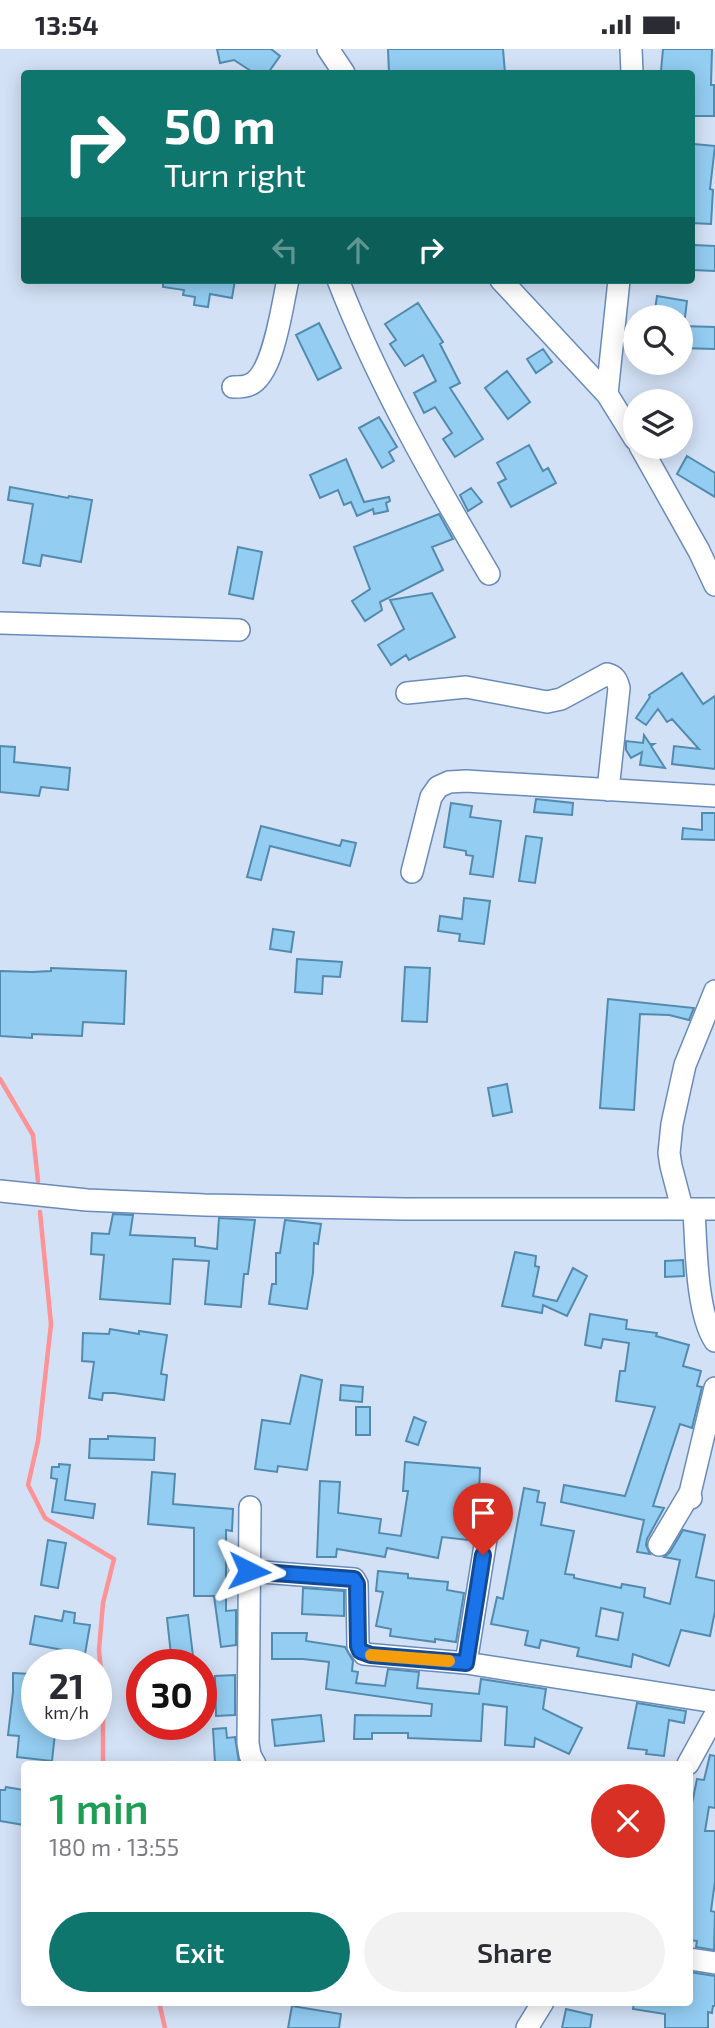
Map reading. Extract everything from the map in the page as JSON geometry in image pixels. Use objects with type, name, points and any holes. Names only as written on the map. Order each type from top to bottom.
[{"type":"street","points":[[631,49],[632,70]]},
{"type":"street","points":[[233,387],[251,385],[262,374],[271,355],[287,284]]},
{"type":"street","points":[[340,284],[379,376],[437,487],[489,575]]},
{"type":"street","points":[[504,284],[607,394],[623,420]]},
{"type":"street","points":[[607,394],[619,284]]},
{"type":"street","points":[[646,459],[699,551],[715,585]]},
{"type":"street","points":[[0,623],[239,629]]},
{"type":"street","points":[[407,693],[466,687],[547,702],[561,699],[607,674],[613,675],[618,680],[618,688],[608,790]]},
{"type":"street","points":[[412,872],[431,797],[438,787],[449,782],[490,781],[715,796]]},
{"type":"street","points":[[715,991],[685,1065],[673,1115],[669,1153],[697,1209],[698,1269],[706,1325],[715,1341]]},
{"type":"street","points":[[0,1191],[88,1200],[205,1205],[528,1210],[697,1209]]},
{"type":"street","points":[[659,1545],[690,1496],[715,1388]]},
{"type":"street","points":[[250,1507],[248,1743],[253,1761]]},
{"type":"street","points":[[466,1663],[486,1539]]},
{"type":"street","points":[[249,1571],[354,1579],[357,1584],[358,1646],[360,1651],[371,1655],[466,1663],[715,1702]]},
{"type":"street","points":[[690,1761],[715,1715]]},
{"type":"street","points":[[693,1959],[715,1963]]},
{"type":"street","points":[[527,2028],[541,2006]]},
{"type":"building","points":[[217,49],[271,49],[280,56],[270,70],[249,70],[234,60],[220,63]]},
{"type":"building","points":[[388,49],[503,49],[505,70],[389,70]]},
{"type":"building","points":[[663,49],[712,49],[714,116],[695,116],[695,70],[661,70]]},
{"type":"building","points":[[695,144],[715,146],[710,189],[713,190],[711,224],[695,223]]},
{"type":"building","points":[[695,245],[715,246],[715,271],[695,270]]},
{"type":"building","points":[[163,284],[234,284],[232,298],[210,294],[208,307],[194,305],[195,297],[183,295],[184,290],[163,287]]},
{"type":"building","points":[[657,296],[687,301],[686,305],[656,305]]},
{"type":"building","points":[[418,303],[443,342],[440,344],[460,383],[450,388],[483,439],[455,457],[443,439],[452,433],[435,407],[424,413],[414,393],[436,381],[423,355],[405,366],[390,344],[396,340],[385,324]]},
{"type":"building","points":[[319,323],[341,368],[318,380],[296,335]]},
{"type":"building","points":[[693,326],[715,327],[715,349],[693,348]]},
{"type":"building","points":[[543,349],[552,362],[536,373],[527,359]]},
{"type":"building","points":[[507,371],[530,402],[508,419],[485,388]]},
{"type":"building","points":[[379,417],[397,447],[389,452],[394,461],[382,468],[359,428]]},
{"type":"building","points":[[529,445],[543,471],[548,468],[556,483],[511,507],[498,483],[506,479],[497,463]]},
{"type":"building","points":[[346,459],[364,502],[389,497],[390,501],[386,503],[388,511],[374,514],[373,509],[357,516],[351,502],[344,505],[338,490],[320,498],[310,475]]},
{"type":"building","points":[[685,459],[692,459],[715,473],[715,497],[677,474]]},
{"type":"building","points":[[10,487],[92,500],[81,562],[42,555],[40,566],[23,563],[33,504],[8,500]]},
{"type":"building","points":[[471,488],[482,502],[468,511],[460,495]]},
{"type":"building","points":[[439,514],[453,539],[432,547],[443,570],[380,602],[382,610],[365,621],[352,601],[370,589],[354,547]]},
{"type":"building","points":[[238,547],[262,552],[253,599],[229,594]]},
{"type":"building","points":[[432,593],[455,637],[409,660],[406,655],[391,665],[378,645],[404,629],[390,600]]},
{"type":"building","points":[[682,673],[703,704],[715,696],[715,769],[672,764],[674,746],[699,749],[672,719],[667,722],[658,709],[646,725],[636,718],[649,695]]},
{"type":"building","points":[[644,735],[650,744],[654,744],[651,746],[665,768],[640,765],[642,752],[631,758],[626,750],[626,741],[643,743]]},
{"type":"building","points":[[0,746],[15,747],[14,762],[70,768],[68,790],[41,787],[39,796],[0,792]]},
{"type":"building","points":[[536,799],[573,803],[572,815],[534,812]]},
{"type":"building","points":[[451,803],[472,806],[470,817],[501,821],[493,877],[470,874],[473,856],[466,855],[466,851],[444,847]]},
{"type":"building","points":[[702,813],[715,813],[715,840],[682,839],[683,828],[702,830]]},
{"type":"building","points":[[261,826],[340,846],[342,840],[356,843],[350,866],[270,846],[261,880],[247,877]]},
{"type":"building","points":[[526,836],[542,838],[535,883],[519,881]]},
{"type":"building","points":[[464,898],[490,901],[484,944],[459,941],[460,934],[438,931],[440,916],[462,919]]},
{"type":"building","points":[[273,929],[294,932],[291,952],[270,949]]},
{"type":"building","points":[[297,959],[342,962],[340,977],[323,976],[322,994],[295,992]]},
{"type":"building","points":[[405,967],[430,968],[427,1022],[402,1021]]},
{"type":"building","points":[[51,968],[126,971],[124,1024],[83,1022],[82,1036],[0,1036],[0,971],[51,971]]},
{"type":"building","points":[[608,999],[694,1008],[689,1020],[669,1015],[640,1014],[634,1110],[600,1108]]},
{"type":"building","points":[[507,1084],[512,1112],[493,1116],[488,1088]]},
{"type":"building","points":[[113,1214],[133,1215],[130,1235],[195,1238],[195,1246],[217,1249],[219,1218],[255,1220],[248,1274],[244,1274],[241,1307],[205,1304],[209,1261],[173,1259],[170,1304],[100,1299],[104,1255],[91,1254],[92,1233],[109,1234]]},
{"type":"building","points":[[285,1220],[321,1224],[318,1244],[314,1243],[313,1273],[307,1309],[269,1304],[272,1284],[276,1284],[276,1253],[280,1253]]},
{"type":"building","points":[[515,1252],[536,1256],[535,1266],[539,1267],[533,1296],[557,1301],[573,1268],[587,1276],[567,1316],[543,1305],[542,1313],[502,1306]]},
{"type":"building","points":[[683,1260],[684,1276],[665,1277],[665,1261]]},
{"type":"building","points":[[590,1314],[627,1320],[626,1329],[657,1333],[656,1336],[689,1345],[683,1366],[701,1371],[697,1386],[702,1387],[692,1428],[680,1424],[653,1506],[664,1508],[647,1539],[646,1545],[650,1554],[637,1552],[644,1520],[561,1502],[564,1485],[625,1496],[655,1407],[616,1401],[620,1371],[625,1371],[629,1343],[603,1339],[601,1348],[585,1345]]},
{"type":"building","points":[[110,1329],[167,1335],[161,1374],[167,1375],[164,1400],[114,1393],[103,1393],[102,1400],[89,1398],[94,1362],[82,1361],[83,1333],[109,1334]]},
{"type":"building","points":[[301,1375],[322,1380],[307,1470],[278,1466],[277,1472],[255,1469],[262,1420],[290,1424]]},
{"type":"building","points":[[341,1385],[363,1387],[362,1402],[340,1400]]},
{"type":"building","points":[[356,1407],[370,1407],[370,1435],[356,1435]]},
{"type":"building","points":[[414,1417],[426,1422],[418,1445],[406,1441]]},
{"type":"building","points":[[108,1436],[155,1438],[154,1460],[89,1458],[90,1439],[108,1439]]},
{"type":"building","points":[[405,1462],[480,1468],[479,1494],[474,1494],[468,1540],[442,1537],[438,1558],[387,1548],[385,1557],[337,1549],[336,1557],[317,1557],[320,1481],[340,1482],[338,1513],[381,1519],[379,1533],[401,1536],[408,1491],[403,1491]]},
{"type":"building","points":[[59,1464],[70,1465],[65,1500],[95,1504],[93,1518],[52,1512],[57,1479],[51,1478],[52,1467],[59,1467]]},
{"type":"building","points":[[152,1472],[175,1474],[173,1504],[233,1509],[232,1531],[226,1530],[226,1611],[236,1610],[236,1645],[221,1647],[214,1596],[194,1596],[194,1528],[148,1524]]},
{"type":"building","points":[[524,1488],[539,1491],[537,1502],[545,1503],[541,1525],[574,1531],[565,1574],[621,1588],[622,1584],[645,1588],[644,1597],[670,1604],[680,1560],[664,1557],[683,1530],[705,1535],[696,1577],[715,1581],[715,1611],[710,1636],[681,1630],[669,1666],[633,1654],[631,1667],[577,1656],[579,1648],[541,1640],[539,1648],[525,1645],[528,1631],[491,1624],[497,1597],[503,1599]],"holes":[[[601,1608],[623,1613],[618,1640],[596,1636]]]},
{"type":"building","points":[[48,1540],[66,1543],[58,1588],[41,1585]]},
{"type":"building","points":[[378,1571],[408,1574],[408,1578],[448,1582],[447,1590],[464,1593],[456,1642],[390,1636],[391,1629],[376,1626],[383,1592],[376,1591]]},
{"type":"building","points":[[303,1588],[344,1591],[344,1616],[302,1614]]},
{"type":"building","points":[[64,1611],[75,1613],[74,1623],[90,1625],[86,1649],[58,1649],[30,1644],[35,1616],[62,1621]]},
{"type":"building","points":[[188,1615],[192,1649],[170,1649],[167,1618]]},
{"type":"building","points":[[272,1633],[307,1633],[306,1641],[345,1647],[353,1661],[352,1671],[358,1672],[356,1683],[385,1686],[388,1669],[419,1672],[417,1688],[479,1694],[481,1679],[546,1689],[543,1709],[582,1728],[569,1754],[535,1738],[534,1747],[505,1745],[507,1707],[483,1704],[481,1741],[408,1738],[408,1733],[372,1733],[372,1739],[354,1739],[355,1715],[431,1716],[432,1704],[326,1689],[329,1662],[272,1659]]},
{"type":"building","points":[[13,1673],[21,1673],[21,1740],[54,1740],[52,1761],[17,1757],[19,1736],[8,1735]]},
{"type":"building","points":[[235,1675],[235,1715],[217,1716],[217,1676]]},
{"type":"building","points":[[637,1703],[686,1711],[684,1723],[669,1720],[664,1756],[646,1754],[647,1750],[628,1748]]},
{"type":"building","points":[[321,1715],[324,1741],[275,1746],[272,1720]]},
{"type":"building","points":[[226,1728],[227,1738],[235,1737],[239,1761],[215,1761],[214,1740],[217,1740],[217,1729]]},
{"type":"building","points":[[710,1755],[715,1756],[715,1808],[709,1807],[705,1831],[715,1831],[715,1881],[711,1911],[715,1912],[714,1950],[696,1947],[697,1941],[693,1940],[693,1798],[697,1779],[704,1780]]},
{"type":"building","points":[[6,1787],[21,1790],[21,1824],[0,1821],[0,1790],[5,1790]]},
{"type":"building","points":[[693,1972],[715,1976],[715,2006],[712,2013],[708,2012],[708,2028],[665,2028],[665,2014],[633,2009],[633,2006],[693,2006]]},
{"type":"building","points":[[292,2006],[341,2014],[339,2028],[288,2028]]},
{"type":"building","points":[[566,2009],[592,2015],[590,2028],[562,2028]]},
{"type":"waterway","points":[[0,1079],[33,1135],[38,1181]]},
{"type":"waterway","points":[[40,1212],[51,1324],[38,1441],[28,1485],[45,1518],[114,1559],[103,1603],[99,1650],[103,1693],[103,1761]]},
{"type":"waterway","points":[[160,2006],[165,2028]]},
{"type":"slow traffic","points":[[371,1655],[449,1661]]},
{"type":"route","points":[[249,1571],[350,1577],[357,1584],[360,1651],[371,1655],[466,1663],[483,1555]]}]
